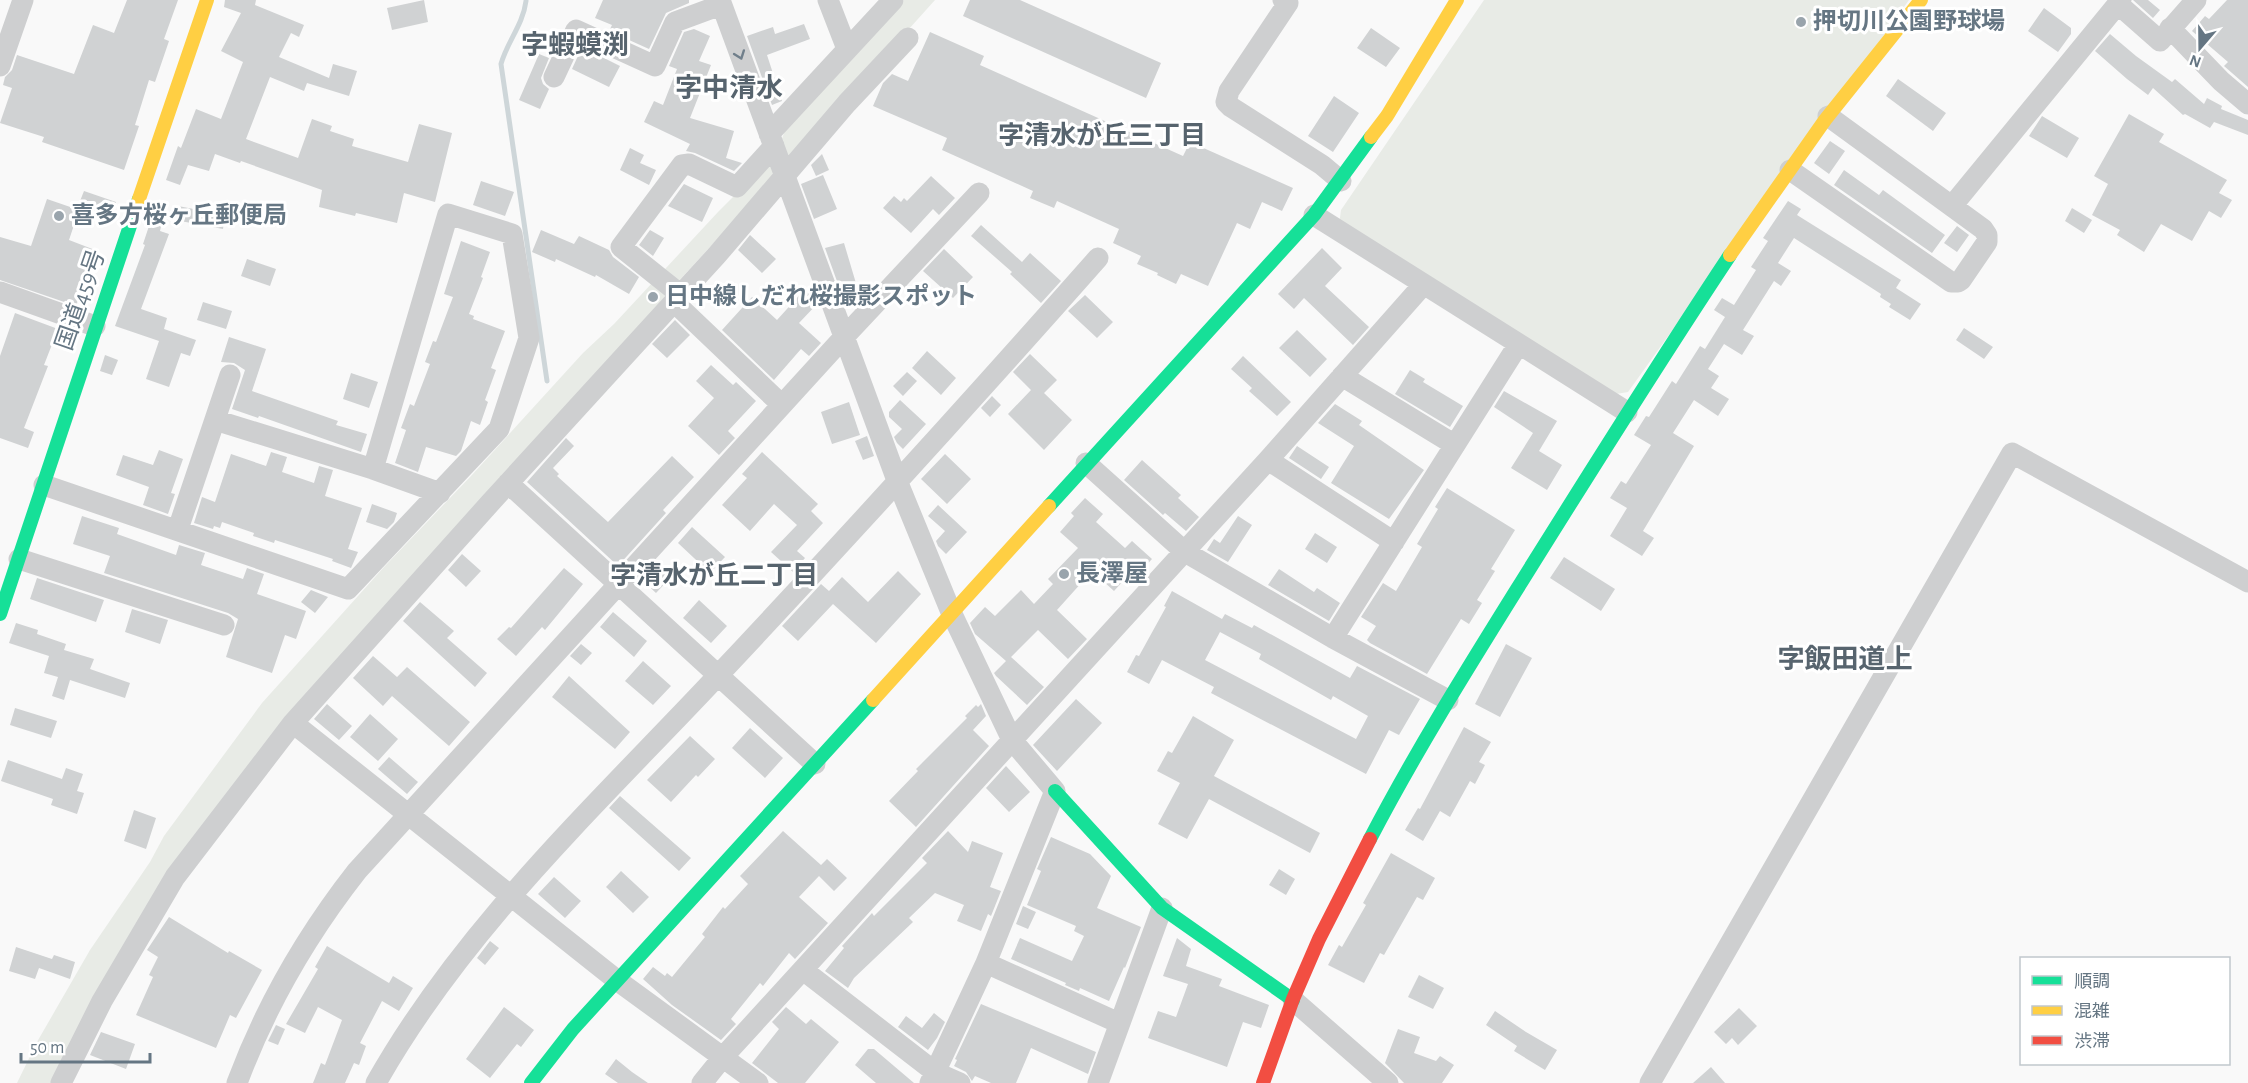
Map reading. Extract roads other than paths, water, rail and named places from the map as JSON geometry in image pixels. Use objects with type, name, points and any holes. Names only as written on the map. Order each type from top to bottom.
[{"type":"main road","name":"国道459号","points":[[0,614],[95,326],[207,0]]},
{"type":"main road","points":[[531,1083],[566,1037],[1314,215],[1387,116],[1457,0]]},
{"type":"main road","points":[[1263,1083],[1293,1000],[1333,910],[1391,799],[1448,699],[1628,412],[1720,271],[1828,116],[1921,0]]},
{"type":"main road","points":[[1055,791],[1162,908],[1293,1000]]},
{"type":"street","points":[[0,66],[22,0]]},
{"type":"street","points":[[828,0],[847,49]]},
{"type":"street","points":[[783,405],[678,298],[621,247],[682,165],[688,164],[737,187],[771,140],[847,49],[893,0]]},
{"type":"street","points":[[1952,206],[2120,2],[2160,41],[2196,0]]},
{"type":"street","points":[[1287,1],[1229,92],[1226,102],[1322,165],[1341,181]]},
{"type":"street","points":[[554,77],[576,30],[655,66],[675,22],[721,2],[898,483],[951,612],[1012,740],[1055,791],[986,963],[933,1078]]},
{"type":"street","points":[[2170,28],[2221,81],[2248,104]]},
{"type":"street","points":[[61,1083],[102,1001],[175,877],[293,723],[678,298],[847,103],[908,38]]},
{"type":"street","points":[[1790,170],[1952,282],[1958,282],[1988,239],[1983,229],[1828,116]]},
{"type":"street","points":[[237,1083],[253,1040],[300,951],[325,912],[357,870],[844,337],[980,193]]},
{"type":"street","points":[[44,485],[348,589],[499,429],[529,338],[512,234],[448,214],[373,469]]},
{"type":"street","points":[[1314,215],[1628,412]]},
{"type":"street","points":[[376,1083],[392,1054],[448,974],[510,895],[898,483],[1098,258]]},
{"type":"street","points":[[702,1083],[802,970],[1185,552],[1423,285]]},
{"type":"street","points":[[0,292],[95,326]]},
{"type":"street","points":[[1333,638],[1518,345]]},
{"type":"street","points":[[178,529],[230,375]]},
{"type":"street","points":[[1342,376],[1455,446]]},
{"type":"street","points":[[215,420],[373,469],[440,493]]},
{"type":"street","points":[[1650,1083],[2012,453],[2248,582]]},
{"type":"street","points":[[1268,460],[1394,542]]},
{"type":"street","points":[[1086,463],[1185,552],[1333,638],[1448,699]]},
{"type":"street","points":[[508,483],[815,764]]},
{"type":"street","points":[[19,559],[224,624]]},
{"type":"street","points":[[293,723],[618,981],[758,1083]]},
{"type":"street","points":[[1098,1083],[1162,908]]},
{"type":"street","points":[[986,963],[1119,1023]]},
{"type":"street","points":[[802,970],[933,1078],[960,1083]]},
{"type":"street","points":[[1293,1000],[1388,1083]]},
{"type":"waterway","points":[[526,1],[522,18],[501,64],[547,381]]},
{"type":"place","name":"押切川公園野球場","points":[[1801,22]]},
{"type":"place","name":"喜多方桜ヶ丘郵便局","points":[[59,216]]},
{"type":"place","name":"日中線しだれ桜撮影スポット","points":[[653,297]]},
{"type":"place","name":"長澤屋","points":[[1064,574]]},
{"type":"district","name":"字蝦蟆渕","points":[[575,45]]},
{"type":"district","name":"字中清水","points":[[729,88]]},
{"type":"district","name":"字清水が丘三丁目","points":[[1102,136]]},
{"type":"district","name":"字清水が丘二丁目","points":[[714,576]]},
{"type":"district","name":"字飯田道上","points":[[1845,659]]}]
